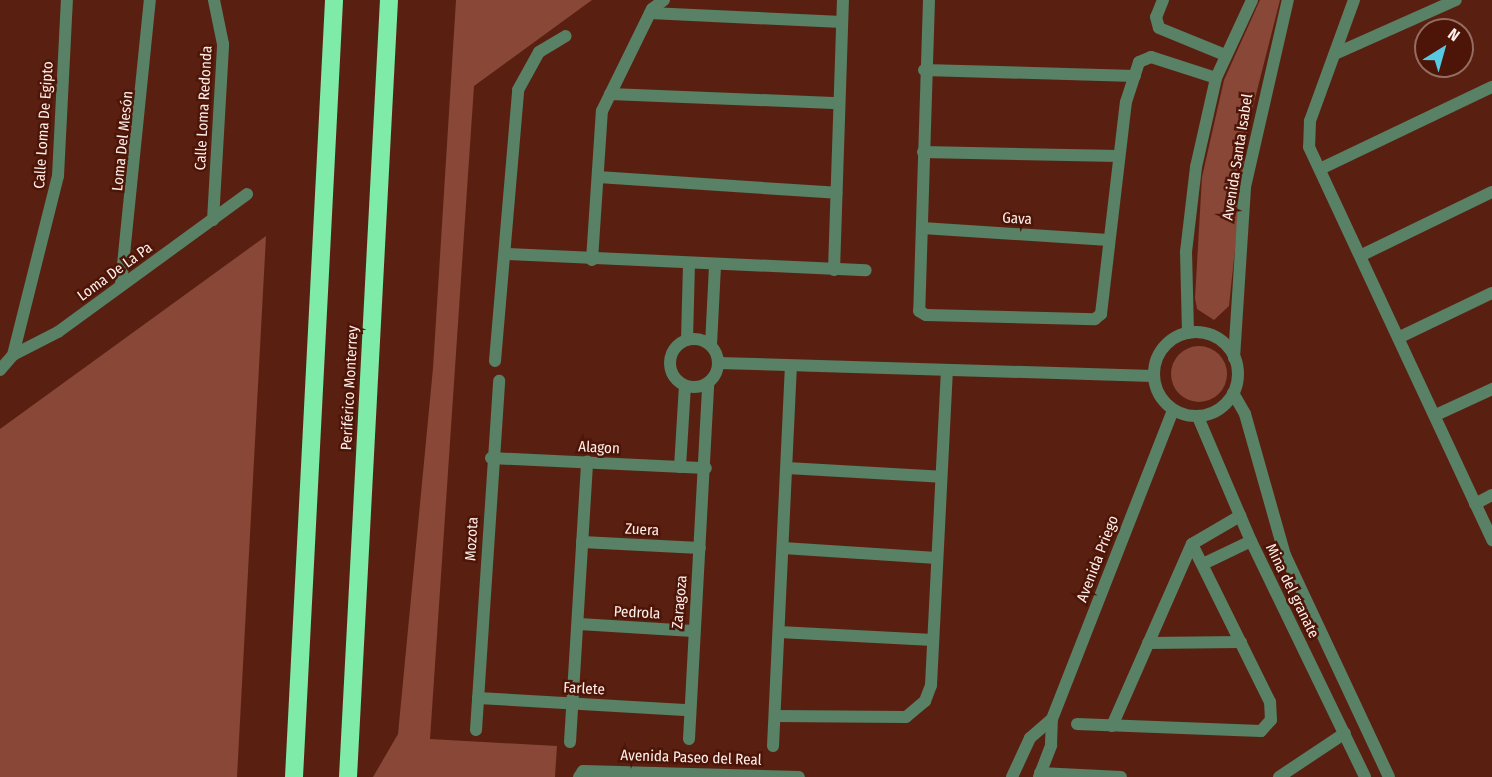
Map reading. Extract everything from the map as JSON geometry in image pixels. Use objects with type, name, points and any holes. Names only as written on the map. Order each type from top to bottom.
[{"type":"highway","points":[[294,777],[334,0]]},
{"type":"highway","name":"Periférico Monterrey","points":[[348,777],[389,0]]},
{"type":"street","name":"Calle Loma De Egipto","points":[[5,360],[58,177],[67,0]]},
{"type":"street","name":"Loma Del Mesón","points":[[121,284],[150,0]]},
{"type":"street","name":"Calle Loma Redonda","points":[[213,220],[223,44],[214,0]]},
{"type":"street","points":[[592,260],[602,111],[650,13],[664,0]]},
{"type":"street","points":[[834,270],[843,0]]},
{"type":"street","points":[[928,0],[924,70],[919,312],[926,315],[1095,319],[1104,305],[1118,156],[1139,62],[1150,57],[1216,78]]},
{"type":"street","points":[[1163,0],[1156,17],[1159,28],[1225,56]]},
{"type":"street","points":[[1188,333],[1188,225],[1216,78],[1252,0]]},
{"type":"street","name":"Avenida Santa Isabel","points":[[1234,358],[1245,187],[1288,0]]},
{"type":"street","points":[[1354,0],[1307,134],[1320,169],[1438,414],[1492,540]]},
{"type":"street","points":[[1336,53],[1456,0]]},
{"type":"street","points":[[650,13],[842,22]]},
{"type":"street","points":[[495,361],[507,254],[518,90],[538,52],[566,36]]},
{"type":"street","points":[[924,70],[1135,76]]},
{"type":"street","points":[[1320,169],[1492,87]]},
{"type":"street","points":[[610,94],[839,104]]},
{"type":"street","points":[[923,152],[1118,156]]},
{"type":"street","points":[[598,177],[836,193]]},
{"type":"street","points":[[1362,255],[1492,192]]},
{"type":"street","name":"Loma De La Pa","points":[[5,360],[58,333],[121,284],[247,194]]},
{"type":"street","name":"Gava","points":[[922,228],[1109,240]]},
{"type":"street","points":[[507,254],[689,266],[866,270]]},
{"type":"street","points":[[689,266],[687,340],[671,358],[673,375],[685,386],[708,383],[718,363],[711,345],[715,267]]},
{"type":"street","points":[[1400,337],[1492,293]]},
{"type":"street","points":[[1233,393],[1215,412],[1198,417],[1173,410],[1159,395],[1153,376],[1162,348],[1188,333],[1217,338],[1234,358],[1233,393],[1245,414],[1285,555],[1389,777]]},
{"type":"street","points":[[687,340],[711,345]]},
{"type":"street","points":[[718,363],[791,367],[1153,376]]},
{"type":"street","points":[[773,746],[791,367]]},
{"type":"street","points":[[775,716],[906,717],[920,710],[931,685],[947,371]]},
{"type":"street","name":"Mozota","points":[[476,730],[491,458],[499,381]]},
{"type":"street","name":"Zaragoza","points":[[689,740],[693,631],[706,468],[708,383]]},
{"type":"street","points":[[680,467],[685,386]]},
{"type":"street","points":[[1438,414],[1492,389]]},
{"type":"street","name":"Avenida Priego","points":[[1040,775],[1051,746],[1052,719],[1173,410]]},
{"type":"street","name":"Mina del granate","points":[[1198,417],[1251,541],[1365,777]]},
{"type":"street","name":"Alagon","points":[[491,458],[706,468]]},
{"type":"street","points":[[570,742],[579,624],[587,462]]},
{"type":"street","points":[[787,468],[942,477]]},
{"type":"street","points":[[1475,504],[1492,495]]},
{"type":"street","points":[[1112,726],[1192,544],[1240,516]]},
{"type":"street","points":[[1203,564],[1251,541]]},
{"type":"street","name":"Zuera","points":[[582,542],[700,548]]},
{"type":"street","points":[[1077,724],[1261,731],[1272,711],[1241,642],[1192,544]]},
{"type":"street","points":[[783,548],[937,558]]},
{"type":"street","name":"Pedrola","points":[[579,624],[693,631]]},
{"type":"street","points":[[779,632],[933,640]]},
{"type":"street","points":[[1148,643],[1241,642]]},
{"type":"street","name":"Farlete","points":[[477,698],[689,710]]},
{"type":"street","name":"Avenida Priego","points":[[1012,777],[1030,738],[1052,719]]},
{"type":"street","points":[[1279,777],[1306,762],[1345,733]]},
{"type":"street","points":[[1357,760],[1376,749]]},
{"type":"street","points":[[1306,762],[1306,777]]},
{"type":"street","name":"Avenida Paseo del Real","points":[[581,774],[799,777]]},
{"type":"street","points":[[1040,775],[1121,777]]},
{"type":"shaded area","points":[[456,0],[592,0],[474,86],[430,739],[557,746],[555,777],[373,777],[398,734],[433,368]]},
{"type":"shaded area","points":[[1260,0],[1280,0],[1248,126],[1229,306],[1214,320],[1197,309],[1195,298],[1202,177],[1224,80]]},
{"type":"shaded area","points":[[266,236],[237,777],[0,777],[0,429]]},
{"type":"shaded area","points":[[1193,346],[1205,346],[1215,350],[1223,358],[1227,374],[1223,390],[1215,398],[1205,402],[1193,402],[1183,398],[1175,390],[1171,380],[1171,368],[1175,358],[1183,350]]}]
